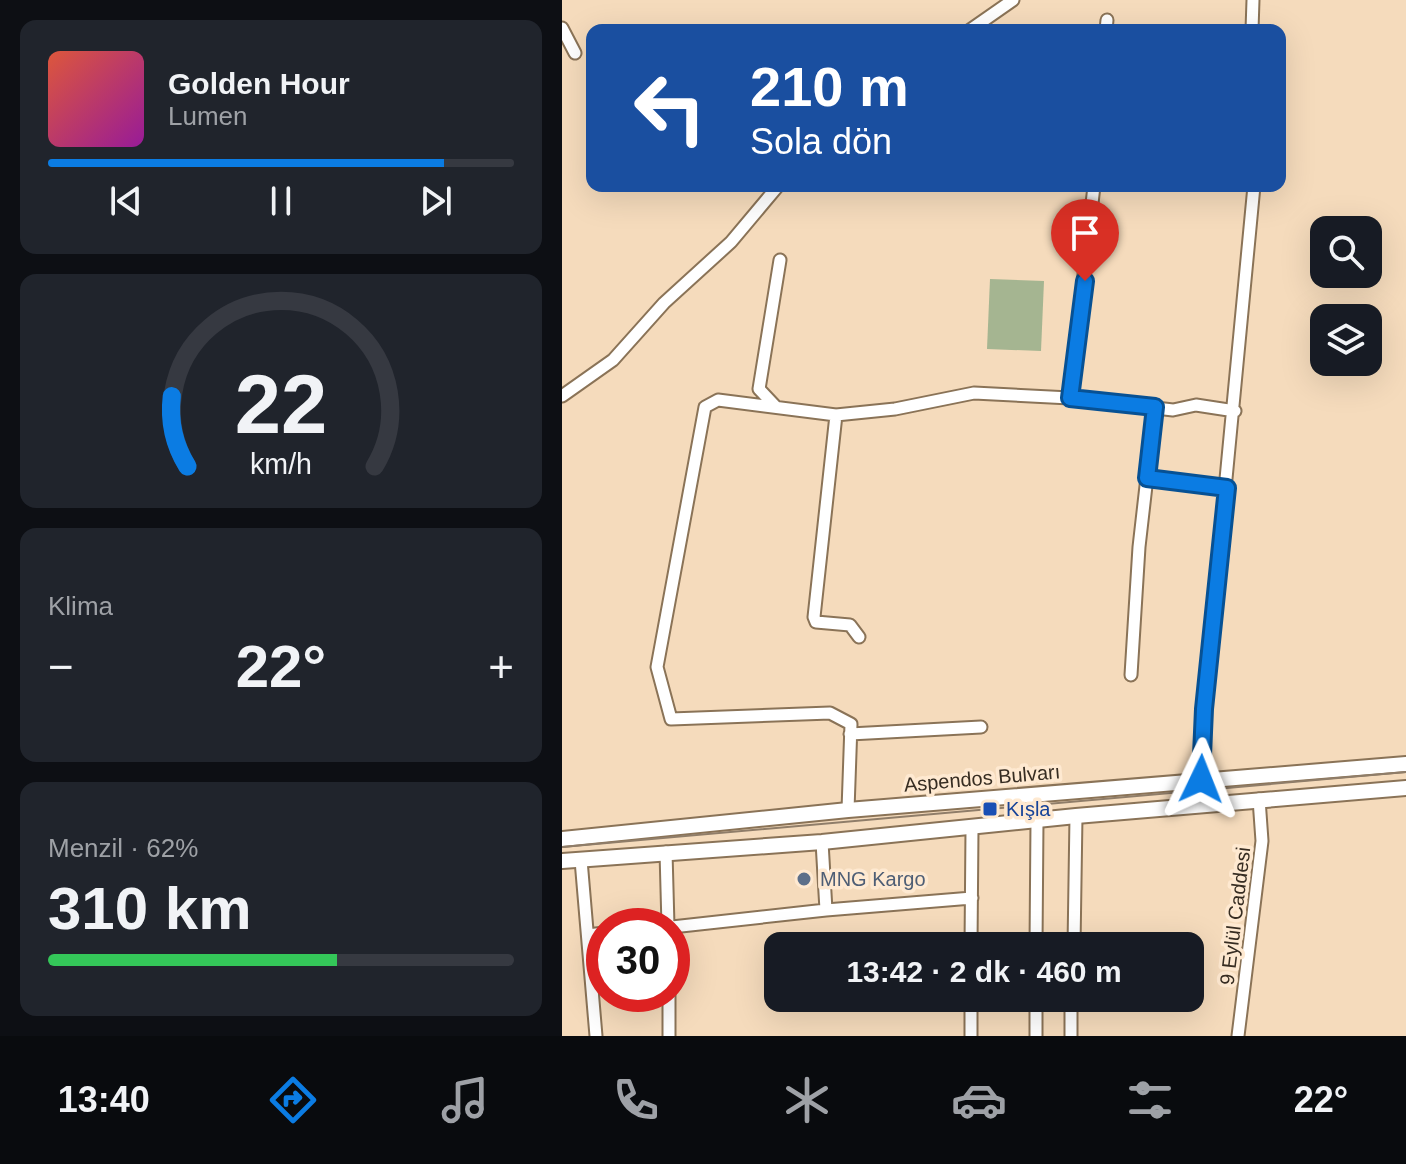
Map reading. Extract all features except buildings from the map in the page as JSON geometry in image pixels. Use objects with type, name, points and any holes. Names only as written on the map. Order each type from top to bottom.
[{"type":"main road","name":"Aspendos Bulvarı","points":[[562,839],[848,810],[1406,764]]},
{"type":"main road","points":[[562,861],[822,842],[1259,799],[1406,788]]},
{"type":"street","points":[[979,24],[1013,0]]},
{"type":"street","points":[[1252,24],[1253,0]]},
{"type":"street","points":[[562,28],[575,53]]},
{"type":"street","points":[[562,396],[613,360],[664,303],[731,242],[773,192]]},
{"type":"street","points":[[1070,398],[1093,192]]},
{"type":"street","points":[[1201,779],[1204,709],[1235,411],[1253,192]]},
{"type":"street","points":[[776,407],[759,389],[780,260]]},
{"type":"street","points":[[848,810],[851,724],[830,713],[671,719],[657,667],[705,407],[718,400],[836,415],[895,409],[974,393],[1070,398],[1173,410],[1196,405],[1235,411]]},
{"type":"street","points":[[1131,675],[1139,547],[1155,407]]},
{"type":"street","points":[[836,415],[814,617],[816,622],[850,625],[859,637]]},
{"type":"street","points":[[1147,478],[1227,488]]},
{"type":"street","points":[[850,734],[981,727]]},
{"type":"street","name":"9 Eylül Caddesi","points":[[1238,1036],[1262,841],[1259,799]]},
{"type":"street","points":[[1074,932],[1076,816]]},
{"type":"street","points":[[1036,932],[1037,821]]},
{"type":"street","points":[[971,932],[972,829]]},
{"type":"street","points":[[822,842],[826,910]]},
{"type":"street","points":[[666,852],[669,908]]},
{"type":"street","points":[[581,860],[586,914]]},
{"type":"street","points":[[690,925],[972,898]]},
{"type":"street","points":[[594,1012],[596,1036]]},
{"type":"street","points":[[669,1012],[669,1036]]},
{"type":"street","points":[[971,1012],[971,1036]]},
{"type":"street","points":[[1036,1012],[1036,1036]]},
{"type":"street","points":[[1071,1012],[1071,1036]]},
{"type":"green space","points":[[990,279],[1044,281],[1041,351],[987,349]]},
{"type":"tram line","points":[[562,847],[1406,772]]},
{"type":"place","name":"Kışla","points":[[990,809]]},
{"type":"place","name":"MNG Kargo","points":[[804,879]]},
{"type":"route","points":[[1085,281],[1070,398],[1155,407],[1147,478],[1227,488],[1204,709],[1201,779]]}]
